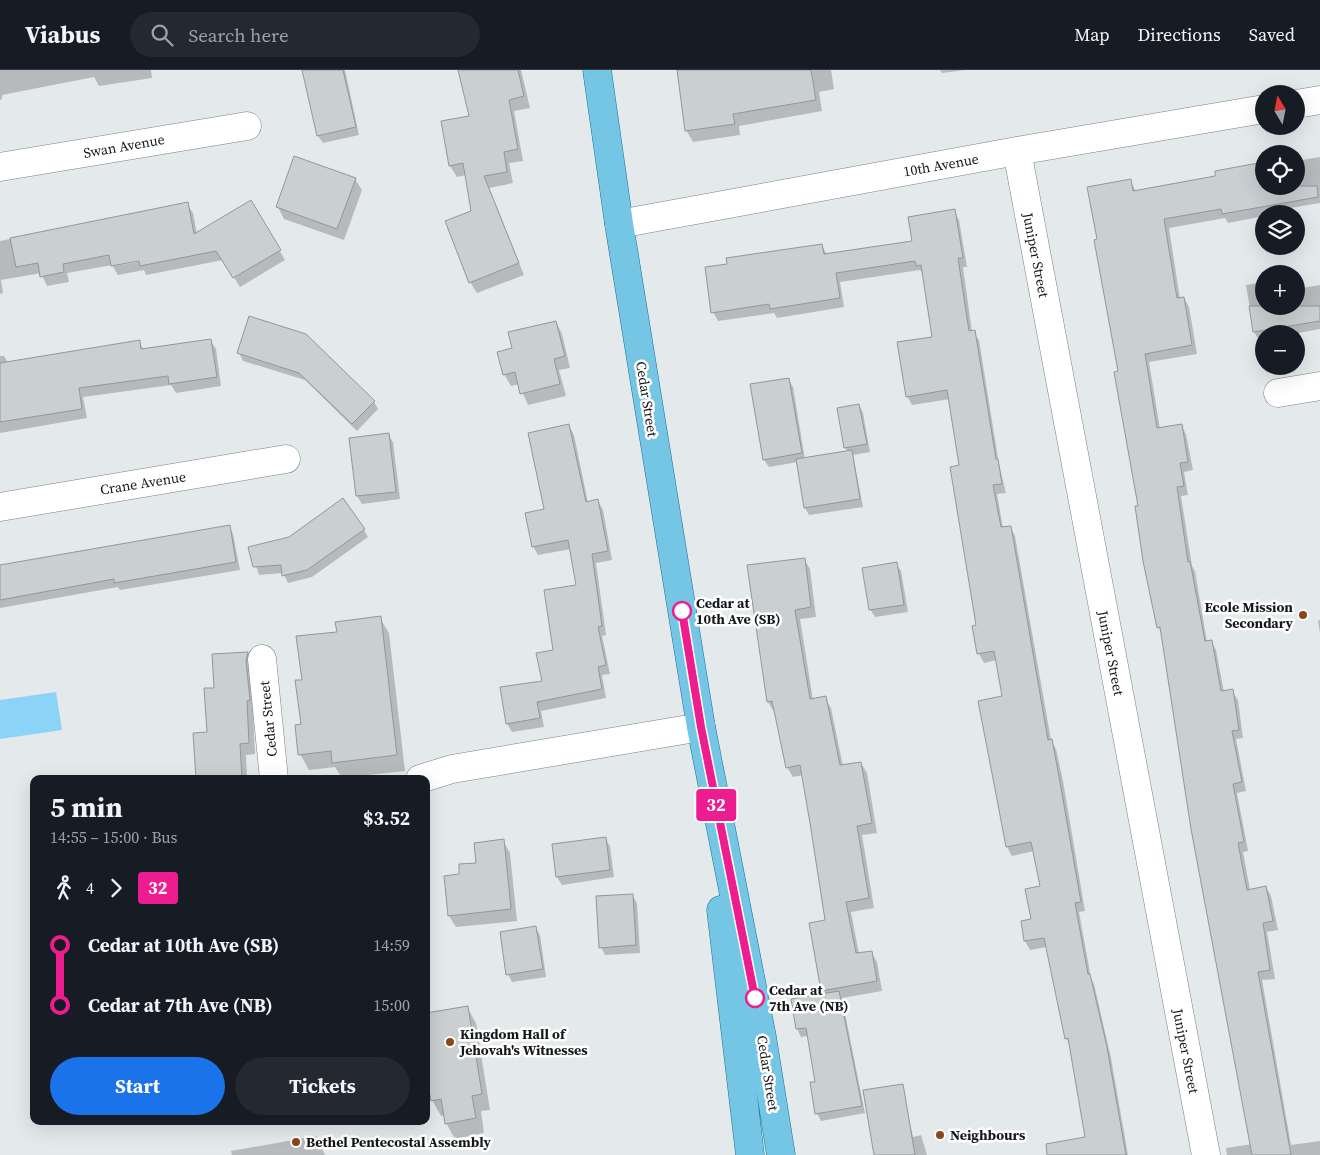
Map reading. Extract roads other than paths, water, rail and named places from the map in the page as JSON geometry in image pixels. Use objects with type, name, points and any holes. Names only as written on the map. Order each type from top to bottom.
[{"type":"main road","name":"Cedar Street","points":[[598,70],[619,224],[701,727],[762,1037],[781,1155]]},
{"type":"main road","name":"Cedar Street","points":[[701,727],[750,1155]]},
{"type":"street","points":[[1305,102],[1320,100]]},
{"type":"street","name":"10th Avenue","points":[[619,224],[1017,151],[1255,111]]},
{"type":"street","name":"Swan Avenue","points":[[0,168],[247,126]]},
{"type":"street","name":"Juniper Street","points":[[1017,151],[1206,1155]]},
{"type":"street","points":[[1278,393],[1320,386]]},
{"type":"street","name":"Crane Avenue","points":[[0,506],[286,459]]},
{"type":"street","name":"Cedar Street","points":[[262,659],[274,775]]},
{"type":"street","points":[[430,776],[452,769],[701,727]]},
{"type":"place","name":"Cedar at 10th Ave (SB)","points":[[682,611]]},
{"type":"place","name":"Ecole Mission Secondary","points":[[1303,615]]},
{"type":"place","name":"Cedar at 7th Ave (NB)","points":[[755,998]]},
{"type":"place","name":"Kingdom Hall of Jehovah's Witnesses","points":[[450,1042]]},
{"type":"place","name":"Neighbours","points":[[940,1135]]},
{"type":"place","name":"Bethel Pentecostal Assembly","points":[[296,1142]]}]
